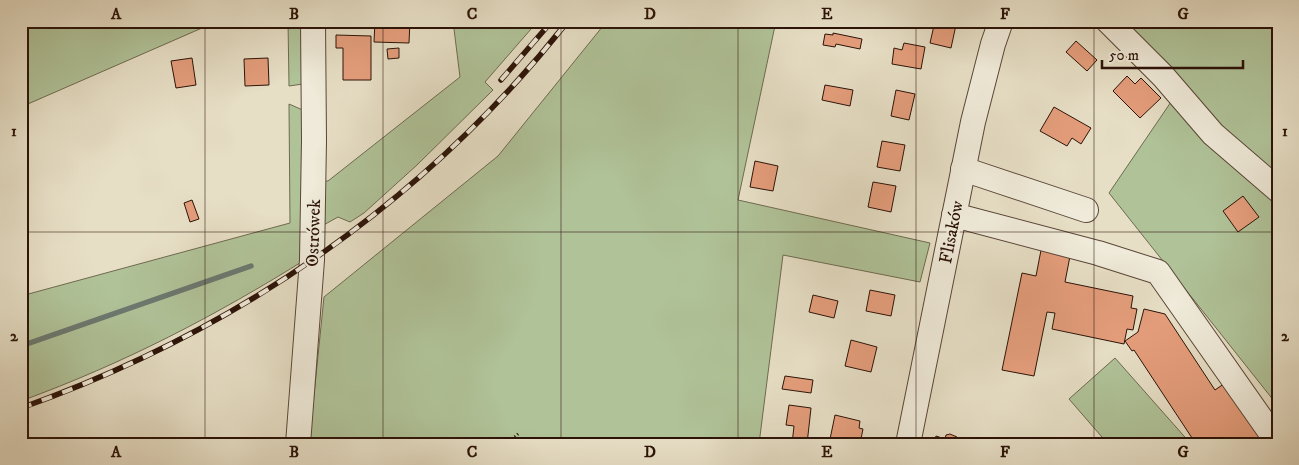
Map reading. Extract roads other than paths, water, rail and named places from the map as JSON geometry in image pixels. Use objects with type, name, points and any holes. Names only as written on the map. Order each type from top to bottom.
[{"type":"street","name":"Ostrówek","points":[[298,444],[312,260],[313,21]]},
{"type":"street","name":"Flisaków","points":[[908,444],[975,113],[1001,21]]},
{"type":"street","points":[[1108,21],[1163,76],[1213,134],[1278,190]]},
{"type":"street","points":[[963,169],[1086,210]]},
{"type":"street","points":[[954,215],[1098,253],[1158,272],[1278,443]]},
{"type":"waterway","points":[[21,346],[251,266]]},
{"type":"railway","points":[[501,80],[552,21]]},
{"type":"railway","points":[[21,408],[100,377],[177,341],[251,299],[322,253],[390,202],[453,146],[513,86],[568,21]]}]
